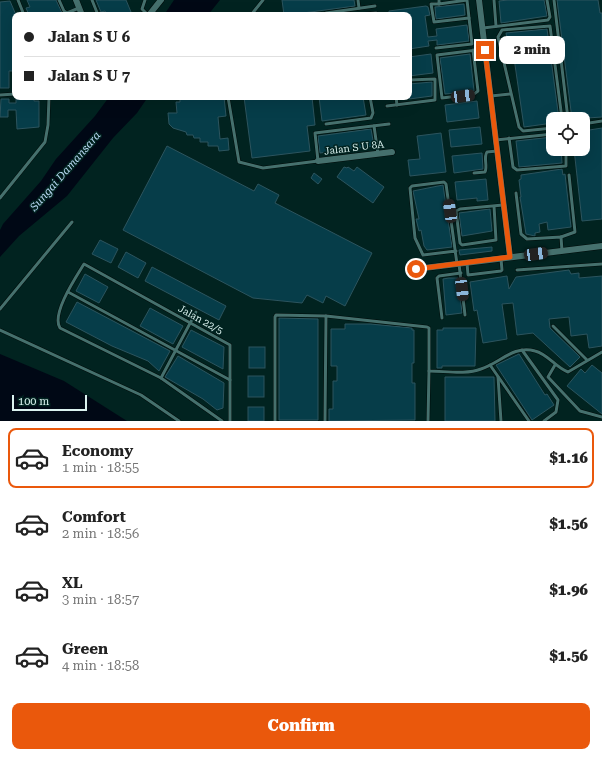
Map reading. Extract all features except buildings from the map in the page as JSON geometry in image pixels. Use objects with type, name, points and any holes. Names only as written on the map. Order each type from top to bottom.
[{"type":"street","points":[[76,0],[81,12]]},
{"type":"street","points":[[151,12],[161,0]]},
{"type":"street","points":[[479,0],[510,257]]},
{"type":"street","name":"Jalan S U 8A","points":[[318,161],[392,152]]},
{"type":"street","points":[[416,269],[602,246]]},
{"type":"lane","points":[[18,0],[23,12]]},
{"type":"lane","points":[[59,0],[66,12]]},
{"type":"lane","points":[[92,0],[97,12]]},
{"type":"lane","points":[[145,0],[142,9],[145,12]]},
{"type":"lane","points":[[253,12],[263,0]]},
{"type":"lane","points":[[358,0],[359,8]]},
{"type":"lane","points":[[436,48],[472,44],[467,0],[431,4],[434,22],[469,18]]},
{"type":"lane","points":[[494,0],[496,26]]},
{"type":"lane","points":[[483,28],[548,20],[550,17],[547,0]]},
{"type":"lane","points":[[554,0],[567,112]]},
{"type":"lane","points":[[333,12],[376,6]]},
{"type":"lane","points":[[69,12],[79,8]]},
{"type":"lane","points":[[546,129],[523,131],[518,127],[498,37],[502,30],[550,26],[561,112]]},
{"type":"lane","points":[[473,50],[478,91],[474,94],[442,98],[437,55],[473,50],[485,50]]},
{"type":"lane","points":[[387,106],[436,100],[435,79],[412,80]]},
{"type":"lane","points":[[0,95],[12,94]]},
{"type":"lane","points":[[491,96],[510,94]]},
{"type":"lane","points":[[0,198],[45,142],[48,125],[49,100]]},
{"type":"lane","points":[[229,100],[239,162],[263,168],[318,161],[315,133],[389,124]]},
{"type":"lane","points":[[326,124],[371,118],[374,113],[371,100]]},
{"type":"lane","points":[[396,100],[397,105]]},
{"type":"lane","points":[[590,123],[602,121]]},
{"type":"lane","points":[[374,126],[378,154]]},
{"type":"lane","points":[[496,140],[546,135]]},
{"type":"lane","points":[[509,138],[513,166],[517,170],[566,166],[566,156]]},
{"type":"lane","points":[[474,173],[485,172],[486,152],[497,151]]},
{"type":"lane","points":[[516,193],[521,234],[526,239],[561,237],[575,232],[569,175]]},
{"type":"lane","points":[[456,251],[423,255],[416,238],[410,188],[412,186],[444,182],[446,184],[460,273],[465,315]]},
{"type":"lane","points":[[494,206],[496,240],[462,245],[460,243],[456,210],[460,208],[504,205]]},
{"type":"lane","points":[[0,309],[72,222]]},
{"type":"lane","points":[[561,237],[562,251]]},
{"type":"lane","points":[[467,263],[468,274],[494,272],[502,270],[501,259]]},
{"type":"lane","name":"Jalan 22/5","points":[[68,292],[84,264],[230,345],[230,421]]},
{"type":"lane","points":[[517,270],[602,264]]},
{"type":"lane","points":[[442,318],[437,278],[439,276],[460,273]]},
{"type":"lane","points":[[222,421],[161,378],[60,328],[57,323],[57,318],[68,292],[230,380]]},
{"type":"lane","points":[[161,378],[196,312]]},
{"type":"lane","points":[[275,421],[276,315],[326,316],[429,327],[428,421]]},
{"type":"lane","points":[[324,421],[326,316]]},
{"type":"lane","points":[[554,326],[587,360]]},
{"type":"lane","points":[[0,330],[141,395],[179,421]]},
{"type":"lane","points":[[429,371],[480,370],[510,353],[522,350],[536,351],[560,369],[568,372],[602,352]]},
{"type":"lane","points":[[522,350],[558,400],[556,412],[544,421]]},
{"type":"lane","points":[[490,365],[529,421]]},
{"type":"lane","points":[[544,380],[548,377],[556,365]]},
{"type":"lane","points":[[498,375],[501,421]]},
{"type":"lane","points":[[548,377],[580,411],[602,417]]},
{"type":"water","points":[[174,0],[220,0],[210,12],[166,12]]},
{"type":"water","name":"Sungai Damansara","points":[[107,100],[146,100],[137,113],[113,138],[67,196],[19,236],[0,257],[0,230],[3,224],[41,181],[56,159],[95,116]]},
{"type":"water","points":[[0,354],[64,381],[127,421],[0,421]]},
{"type":"route","points":[[416,269],[510,257],[485,50]]}]
